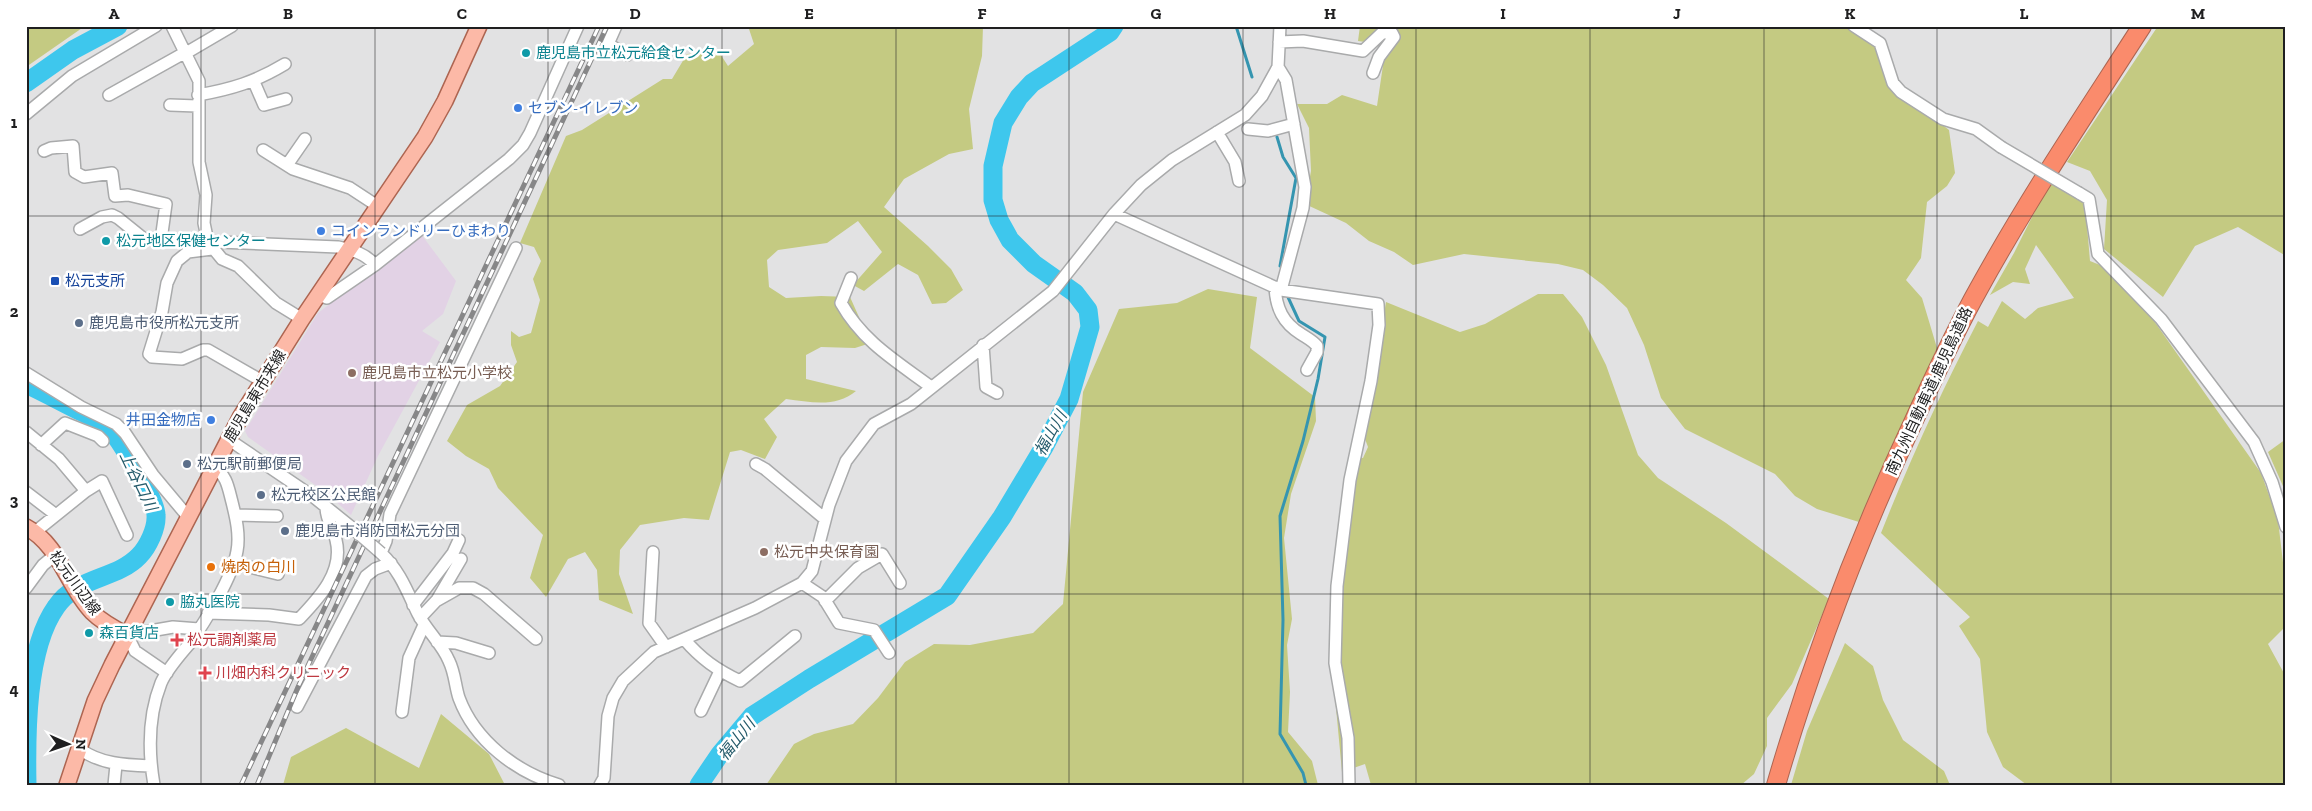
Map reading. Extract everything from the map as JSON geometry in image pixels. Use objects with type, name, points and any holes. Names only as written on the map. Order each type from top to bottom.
[{"type":"highway","name":"南九州自動車道;鹿児島道路","points":[[1776,785],[1806,687],[1876,505],[1945,354],[1977,291],[2021,216],[2142,26]]},
{"type":"main road","name":"鹿児島東市来線","points":[[67,785],[96,702],[127,636],[228,439],[262,381],[318,295],[379,208],[445,101],[479,26]]},
{"type":"main road","name":"松元川辺線","points":[[31,530],[55,555],[88,606],[105,623],[127,636]]},
{"type":"street","points":[[26,114],[72,76],[156,26]]},
{"type":"street","points":[[172,26],[199,81],[199,162],[206,195],[204,223],[210,246],[222,259],[238,266],[276,303],[302,319]]},
{"type":"street","points":[[109,95],[232,26]]},
{"type":"street","points":[[318,295],[326,298],[375,265],[523,145],[578,26]]},
{"type":"street","points":[[616,26],[608,44],[627,55]]},
{"type":"street","points":[[600,785],[604,778],[605,732],[613,698],[623,681],[636,666],[654,652],[755,608],[802,583],[812,571],[828,505],[846,461],[874,424],[911,404],[1053,291],[1114,214],[1141,185],[1172,160],[1245,115],[1262,96],[1278,67],[1280,26]]},
{"type":"street","points":[[1854,26],[1880,43],[1893,83],[1901,92],[1943,118],[1976,129],[2089,199],[2098,254],[2161,319],[2254,442],[2272,482],[2286,526]]},
{"type":"street","points":[[1279,42],[1303,41],[1364,50],[1382,33],[1392,32],[1394,37],[1379,57],[1373,73]]},
{"type":"street","points":[[170,105],[198,101],[254,82],[285,64]]},
{"type":"street","points":[[1278,67],[1286,80],[1305,187],[1303,208],[1278,288],[1276,302],[1290,327],[1317,346],[1317,352],[1306,370]]},
{"type":"street","points":[[254,82],[264,105],[286,98]]},
{"type":"street","points":[[1248,128],[1268,131],[1294,124]]},
{"type":"street","points":[[1217,132],[1235,162],[1239,181]]},
{"type":"street","points":[[287,165],[305,139]]},
{"type":"street","points":[[44,151],[51,148],[73,146],[76,172],[84,177],[112,173],[115,196],[128,195],[166,204],[161,240]]},
{"type":"street","points":[[263,150],[293,169],[350,188],[379,208]]},
{"type":"street","points":[[1114,214],[1278,288],[1378,304],[1379,325],[1371,381],[1350,480],[1337,586],[1335,663],[1348,738],[1349,785]]},
{"type":"street","points":[[80,229],[102,217],[112,215],[144,239],[210,246],[350,249],[370,259],[375,265]]},
{"type":"street","points":[[210,246],[188,252],[177,261],[167,284],[162,312],[148,354],[152,357],[182,359],[203,350],[208,350],[262,381]]},
{"type":"street","points":[[381,553],[386,541],[390,514],[516,248]]},
{"type":"street","points":[[851,278],[841,303],[853,323],[876,347],[932,387]]},
{"type":"street","points":[[983,345],[986,387],[997,393]]},
{"type":"street","points":[[26,373],[82,407],[116,424],[125,433],[159,482],[189,518]]},
{"type":"street","points":[[42,445],[65,423],[98,436],[103,441]]},
{"type":"street","points":[[26,432],[59,459],[86,491]]},
{"type":"street","points":[[228,439],[326,507],[391,563],[401,576],[422,621],[449,660],[458,696],[475,727],[502,755],[525,772],[559,785]]},
{"type":"street","points":[[756,464],[765,468],[825,519]]},
{"type":"street","points":[[154,785],[150,766],[149,744],[151,722],[162,683],[208,613],[234,563],[238,545],[235,515],[223,473],[214,467]]},
{"type":"street","points":[[31,530],[56,515],[102,481],[127,535]]},
{"type":"street","points":[[26,492],[56,515]]},
{"type":"street","points":[[208,613],[269,615],[299,619],[320,598],[330,580],[337,558],[336,540],[326,518],[326,507]]},
{"type":"street","points":[[235,515],[277,516]]},
{"type":"street","points":[[414,605],[453,553],[459,540]]},
{"type":"street","points":[[653,552],[649,623],[666,647]]},
{"type":"street","points":[[825,601],[858,568],[882,554],[900,584]]},
{"type":"street","points":[[26,588],[42,564],[55,555]]},
{"type":"street","points":[[402,712],[409,658],[422,621],[461,558]]},
{"type":"street","points":[[234,563],[278,574]]},
{"type":"street","points":[[297,707],[366,576],[375,569],[391,563]]},
{"type":"street","points":[[802,583],[815,590],[840,623],[874,630],[889,654]]},
{"type":"street","points":[[436,601],[460,588],[473,588],[484,594],[536,639]]},
{"type":"street","points":[[167,673],[135,651],[127,636],[172,626],[199,629]]},
{"type":"street","points":[[684,639],[697,655],[720,672],[740,681],[795,636]]},
{"type":"street","points":[[437,642],[456,643],[489,653]]},
{"type":"street","points":[[701,710],[720,672]]},
{"type":"street","points":[[80,749],[87,754],[116,765],[150,766]]},
{"type":"street","points":[[114,785],[116,765]]},
{"type":"shaded area","name":"鹿児島市立松元小学校","points":[[421,234],[456,281],[443,314],[422,331],[440,342],[378,456],[351,515],[325,492],[248,437],[245,431],[318,313]]},
{"type":"green space","points":[[26,26],[85,26],[26,67]]},
{"type":"green space","points":[[748,26],[983,26],[982,56],[969,109],[973,149],[949,154],[904,179],[884,207],[951,269],[963,290],[946,303],[932,304],[918,275],[898,264],[864,291],[853,285],[882,252],[858,221],[827,243],[778,250],[767,260],[769,287],[786,298],[850,297],[863,326],[880,340],[855,348],[821,347],[806,355],[806,379],[856,391],[840,400],[832,402],[786,399],[764,419],[777,437],[765,459],[741,450],[730,452],[709,520],[684,518],[640,525],[620,550],[619,574],[633,614],[599,600],[597,570],[585,552],[568,559],[546,597],[530,578],[543,535],[498,488],[489,469],[466,456],[447,441],[467,405],[500,386],[517,362],[511,345],[511,331],[519,337],[531,333],[540,300],[533,279],[541,261],[534,247],[520,243],[566,136],[582,130],[663,79],[672,79],[687,54],[719,52],[728,66],[754,44]]},
{"type":"green space","points":[[1360,26],[1864,26],[1878,35],[1889,72],[1917,105],[1949,130],[1955,173],[1947,186],[1927,202],[1921,258],[1906,280],[1922,298],[1937,348],[1859,522],[1817,509],[1795,496],[1775,474],[1685,429],[1661,398],[1644,345],[1627,308],[1603,285],[1583,270],[1558,264],[1464,254],[1413,265],[1394,252],[1369,241],[1346,223],[1305,204],[1311,171],[1309,128],[1297,104],[1327,104],[1342,95],[1377,106],[1386,45],[1358,41]]},
{"type":"green space","points":[[2158,26],[2286,26],[2286,256],[2238,227],[2195,246],[2163,297],[2104,249],[2107,200],[2090,171],[2067,162]]},
{"type":"green space","points":[[2050,181],[2085,202],[2090,261],[2105,267],[2128,284],[2261,473],[2278,520],[2286,588],[2286,626],[2268,644],[2286,677],[2286,785],[2027,785],[2003,767],[1987,732],[1980,659],[1959,626],[1970,617],[1881,533],[1927,426],[1978,321],[1988,327],[2002,301],[2025,319],[2038,308],[2074,298],[2036,245],[2025,269],[2030,284],[2013,282],[1990,295],[2014,253]]},
{"type":"green space","points":[[1208,289],[1257,297],[1250,348],[1315,397],[1316,421],[1291,494],[1284,538],[1292,619],[1287,645],[1290,692],[1288,732],[1312,761],[1318,785],[766,785],[794,744],[814,734],[853,724],[878,698],[905,662],[934,644],[970,645],[1033,633],[1063,604],[1083,392],[1119,309],[1177,303]]},
{"type":"green space","points":[[1538,294],[1563,294],[1582,317],[1606,365],[1638,455],[1658,478],[1726,523],[1829,599],[1792,684],[1767,718],[1767,746],[1754,774],[1741,785],[1371,785],[1365,764],[1342,772],[1335,697],[1351,456],[1363,458],[1368,447],[1361,428],[1375,368],[1386,302],[1460,332],[1485,324]]},
{"type":"green space","points":[[2286,439],[2286,493],[2268,452]]},
{"type":"green space","points":[[1845,643],[1873,666],[1883,700],[1903,740],[1944,771],[1950,785],[1791,785],[1807,731]]},
{"type":"green space","points":[[441,714],[489,754],[505,785],[283,785],[291,757],[346,728],[419,768]]},
{"type":"waterway","points":[[26,83],[73,50],[118,26]]},
{"type":"waterway","name":"福山川","points":[[699,785],[720,754],[752,716],[809,679],[947,596],[1002,517],[1044,447],[1069,399],[1090,327],[1088,310],[1075,293],[1034,264],[1010,240],[999,220],[993,200],[993,166],[1003,123],[1019,97],[1032,83],[1110,32],[1114,26]]},
{"type":"waterway","points":[[1236,26],[1252,77]]},
{"type":"waterway","points":[[1277,137],[1283,157],[1296,178],[1280,266]]},
{"type":"waterway","points":[[1287,295],[1299,321],[1325,337],[1318,379],[1303,441],[1280,516],[1283,620],[1280,734],[1303,773],[1306,785]]},
{"type":"waterway","name":"上谷口川","points":[[26,384],[96,419],[113,432],[150,496],[156,515],[151,537],[146,548],[139,556],[119,570],[75,589],[56,607],[46,625],[33,668],[30,693],[27,785]]},
{"type":"tunnel","points":[[604,26],[615,30]]},
{"type":"railway","points":[[241,785],[599,26]]},
{"type":"railway","points":[[257,785],[298,687],[607,26]]},
{"type":"place","name":"鹿児島市立松元給食センター","points":[[526,53]]},
{"type":"place","name":"セブン-イレブン","points":[[518,108]]},
{"type":"place","name":"コインランドリーひまわり","points":[[321,231]]},
{"type":"place","name":"松元地区保健センター","points":[[106,241]]},
{"type":"place","name":"松元支所","points":[[55,281]]},
{"type":"place","name":"鹿児島市役所松元支所","points":[[79,323]]},
{"type":"place","name":"鹿児島市立松元小学校","points":[[352,373]]},
{"type":"place","name":"井田金物店","points":[[211,420]]},
{"type":"place","name":"松元駅前郵便局","points":[[187,464]]},
{"type":"place","name":"松元校区公民館","points":[[261,495]]},
{"type":"place","name":"鹿児島市消防団松元分団","points":[[285,531]]},
{"type":"place","name":"松元中央保育園","points":[[764,552]]},
{"type":"place","name":"焼肉の白川","points":[[211,567]]},
{"type":"place","name":"脇丸医院","points":[[170,602]]},
{"type":"place","name":"森百貨店","points":[[89,633]]},
{"type":"place","name":"松元調剤薬局","points":[[177,640]]},
{"type":"place","name":"川畑内科クリニック","points":[[205,673]]}]
